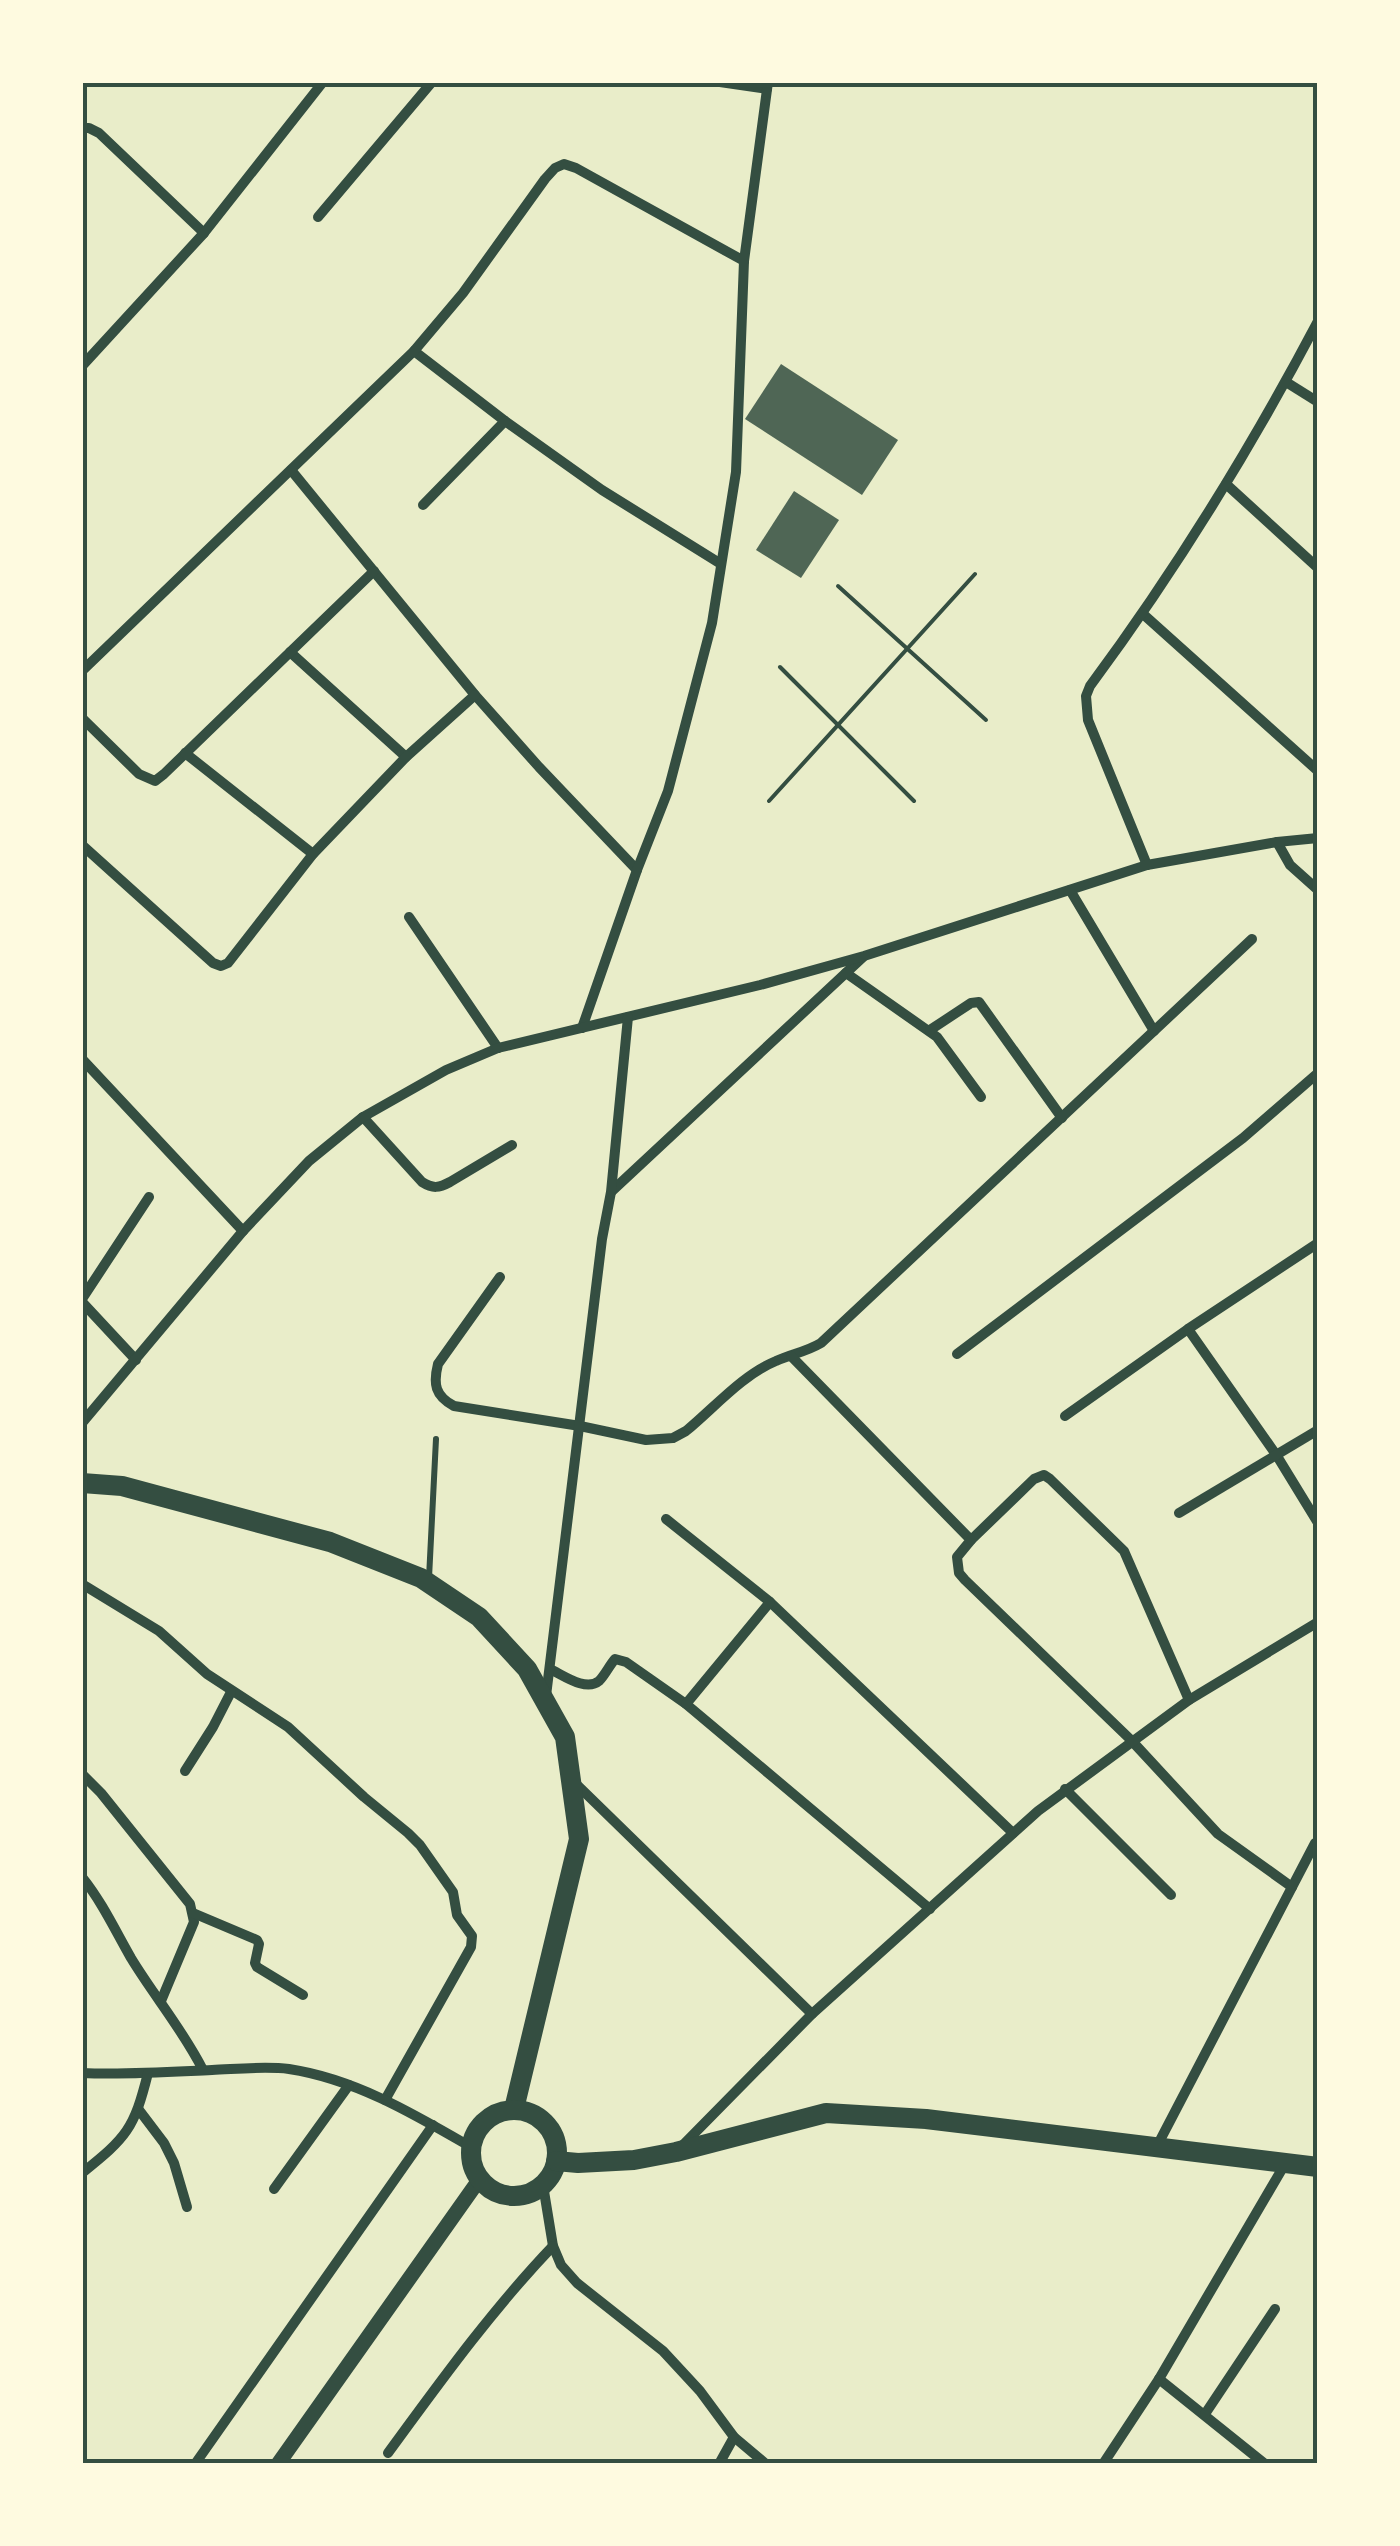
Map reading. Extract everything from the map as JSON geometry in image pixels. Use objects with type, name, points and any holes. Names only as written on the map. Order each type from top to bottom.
[{"type":"highway","points":[[82,1484],[122,1486],[330,1542],[422,1578],[480,1617],[527,1670],[565,1737],[579,1839],[514,2109]]},
{"type":"highway","points":[[514,2109],[527,2111],[550,2128],[556,2141],[556,2160],[543,2185],[521,2196],[495,2192],[479,2180],[470,2147],[484,2122],[514,2109]]},
{"type":"highway","points":[[556,2160],[634,2160],[826,2113],[926,2119],[1285,2164],[1316,2161]]},
{"type":"street","points":[[82,366],[204,234],[323,82]]},
{"type":"street","points":[[318,217],[432,82]]},
{"type":"street","points":[[582,1028],[668,792],[712,624],[736,472],[744,261],[768,86],[720,82]]},
{"type":"street","points":[[82,128],[99,133],[204,234]]},
{"type":"street","points":[[82,671],[414,351],[473,280],[555,168],[564,164],[576,168],[744,261]]},
{"type":"street","points":[[1147,865],[1088,720],[1086,696],[1226,484],[1318,321]]},
{"type":"street","points":[[414,351],[602,490],[722,564]]},
{"type":"street","points":[[1286,382],[1318,402]]},
{"type":"street","points":[[424,504],[505,421]]},
{"type":"street","points":[[291,470],[475,695],[637,870]]},
{"type":"street","points":[[1226,484],[1318,568]]},
{"type":"street","points":[[82,718],[146,779],[154,781],[374,571]]},
{"type":"street","points":[[1143,614],[1318,770]]},
{"type":"street","points":[[290,652],[406,757]]},
{"type":"street","points":[[82,845],[221,966],[234,956],[313,854],[406,757],[475,695]]},
{"type":"street","points":[[185,753],[313,854]]},
{"type":"street","points":[[82,1423],[243,1232],[309,1161],[363,1117],[446,1070],[498,1048],[864,956],[1147,865],[1318,838]]},
{"type":"street","points":[[1277,842],[1290,865],[1318,890]]},
{"type":"street","points":[[1070,890],[1154,1031]]},
{"type":"street","points":[[409,917],[498,1048]]},
{"type":"street","points":[[500,1277],[438,1364],[435,1390],[444,1401],[454,1406],[646,1440],[673,1438],[755,1372],[821,1343],[1252,939]]},
{"type":"street","points":[[611,1192],[864,956]]},
{"type":"street","points":[[846,973],[930,1030],[946,1046],[981,1097]]},
{"type":"street","points":[[930,1030],[979,1002],[1062,1118]]},
{"type":"street","points":[[545,1702],[611,1192],[628,1018]]},
{"type":"street","points":[[82,1059],[243,1232]]},
{"type":"street","points":[[957,1354],[1243,1138],[1318,1073]]},
{"type":"street","points":[[363,1117],[431,1188],[450,1182],[512,1144]]},
{"type":"street","points":[[136,1360],[82,1300],[148,1198]]},
{"type":"street","points":[[1065,1416],[1188,1328],[1318,1243]]},
{"type":"street","points":[[1188,1328],[1277,1456],[1318,1523]]},
{"type":"street","points":[[791,1356],[972,1540]]},
{"type":"street","points":[[1180,1513],[1318,1430]]},
{"type":"street","points":[[1189,1700],[1124,1551],[1044,1475],[1034,1479],[957,1557],[956,1564],[966,1580],[1131,1740],[1218,1834],[1292,1887]]},
{"type":"street","points":[[666,1519],[770,1602],[1013,1833]]},
{"type":"street","points":[[82,1584],[159,1631],[231,1692],[288,1727],[408,1833],[454,1892],[457,1915],[472,1936],[471,1947],[385,2100]]},
{"type":"street","points":[[686,1704],[770,1602]]},
{"type":"street","points":[[676,2152],[812,2014],[1065,1789],[1189,1700],[1318,1622]]},
{"type":"street","points":[[550,1669],[588,1685],[600,1680],[610,1663],[621,1660],[686,1704],[930,1909]]},
{"type":"street","points":[[185,1771],[231,1692]]},
{"type":"street","points":[[82,1774],[145,1846],[194,1913],[194,1922],[161,2000]]},
{"type":"street","points":[[571,1779],[812,2014]]},
{"type":"street","points":[[1065,1789],[1171,1895]]},
{"type":"street","points":[[1156,2148],[1315,1844]]},
{"type":"street","points":[[82,1877],[104,1905],[132,1960],[188,2040],[204,2070]]},
{"type":"street","points":[[194,1913],[256,1940],[257,1968],[303,1995]]},
{"type":"street","points":[[82,2074],[286,2069],[330,2078],[385,2100],[470,2147]]},
{"type":"street","points":[[82,2173],[132,2126],[148,2073]]},
{"type":"street","points":[[274,2189],[348,2085]]},
{"type":"street","points":[[139,2110],[169,2153],[186,2207]]},
{"type":"street","points":[[195,2464],[433,2126]]},
{"type":"street","points":[[1103,2464],[1159,2379],[1285,2164]]},
{"type":"street","points":[[278,2464],[479,2180]]},
{"type":"street","points":[[543,2185],[553,2246],[561,2265],[662,2351],[700,2391],[734,2437],[766,2464]]},
{"type":"street","points":[[388,2453],[485,2322],[553,2246]]},
{"type":"street","points":[[1205,2414],[1274,2308]]},
{"type":"street","points":[[1159,2379],[1265,2464]]},
{"type":"street","points":[[719,2464],[734,2437]]},
{"type":"lane","points":[[429,1584],[436,1439]]},
{"type":"path","points":[[769,801],[974,574]]},
{"type":"path","points":[[838,586],[986,720]]},
{"type":"path","points":[[780,666],[914,801]]},
{"type":"building","points":[[781,364],[898,440],[862,495],[745,419]]},
{"type":"building","points":[[794,491],[839,520],[801,578],[756,550]]}]
